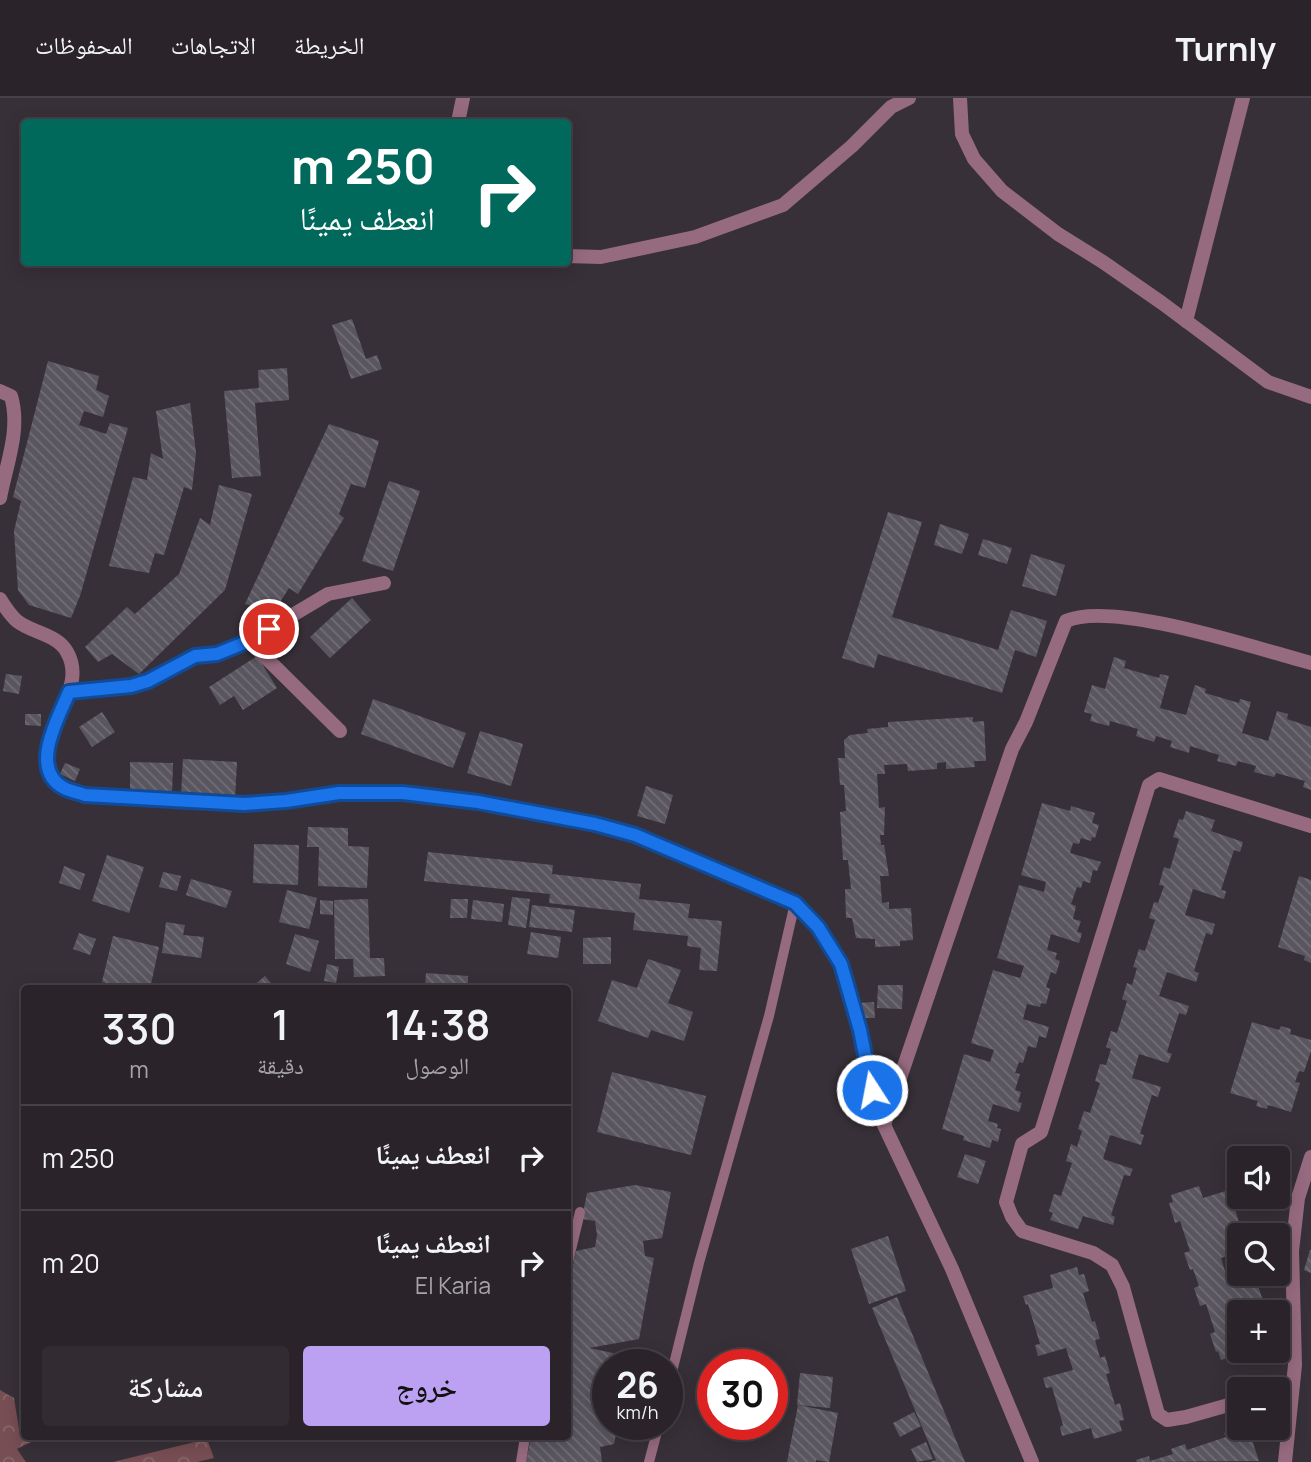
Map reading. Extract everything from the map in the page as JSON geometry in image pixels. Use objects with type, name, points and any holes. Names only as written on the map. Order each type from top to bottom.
[{"type":"street","points":[[459,119],[463,98]]},
{"type":"street","points":[[571,256],[601,257],[695,237],[783,205],[852,146],[891,107],[909,98]]},
{"type":"street","points":[[960,98],[962,134],[974,159],[1002,191],[1058,234],[1186,320],[1268,382],[1311,397]]},
{"type":"street","points":[[1186,320],[1243,98]]},
{"type":"street","points":[[0,391],[11,396],[15,410],[15,433],[0,498]]},
{"type":"street","points":[[69,692],[131,686],[148,681],[195,656],[217,654],[249,641],[328,594],[384,583]]},
{"type":"street","points":[[0,599],[19,622],[50,636],[67,651],[72,670],[69,692],[47,745],[47,762],[52,775],[62,788],[85,795],[244,804],[339,793],[403,793],[478,802],[595,824],[635,835],[795,903],[818,927],[841,964],[860,1030],[872,1090],[884,1125],[952,1269],[1032,1462]]},
{"type":"street","points":[[884,1125],[1012,749],[1026,722],[1066,621],[1077,616],[1126,618],[1164,624],[1311,663]]},
{"type":"street","points":[[249,641],[340,731]]},
{"type":"street","points":[[1227,1406],[1186,1418],[1167,1420],[1158,1414],[1123,1287],[1112,1265],[1093,1253],[1022,1231],[1006,1202],[1022,1144],[1041,1132],[1149,785],[1159,779],[1311,826]]},
{"type":"street","points":[[872,1090],[899,1080]]},
{"type":"street","points":[[1290,1377],[1295,1365],[1292,1251],[1298,1198],[1311,1157]]},
{"type":"street","points":[[1285,1440],[1285,1462]]},
{"type":"lane","points":[[678,1349],[699,1263],[769,1016],[795,903]]},
{"type":"lane","points":[[571,1249],[580,1212]]},
{"type":"lane","points":[[521,1462],[525,1440]]},
{"type":"lane","points":[[649,1462],[655,1440]]},
{"type":"green space","points":[[0,1390],[14,1398],[21,1440],[35,1440],[17,1449],[26,1462],[0,1462]]},
{"type":"green space","points":[[203,1440],[207,1440],[214,1458],[197,1462],[113,1462]]},
{"type":"building","points":[[352,319],[366,359],[377,355],[382,369],[351,379],[332,325]]},
{"type":"building","points":[[48,361],[99,376],[96,390],[109,396],[103,417],[84,411],[79,425],[106,434],[110,423],[128,428],[80,596],[71,618],[29,605],[18,590],[14,531],[21,501],[13,497]]},
{"type":"building","points":[[287,368],[289,400],[255,403],[261,476],[232,478],[224,391],[259,388],[258,370]]},
{"type":"building","points":[[190,403],[196,453],[192,490],[184,487],[164,555],[155,553],[149,573],[109,566],[133,477],[147,480],[151,453],[163,459],[156,411]]},
{"type":"building","points":[[329,424],[379,441],[365,488],[351,484],[339,514],[344,518],[298,594],[289,588],[273,613],[245,604]]},
{"type":"building","points":[[389,481],[420,491],[393,571],[362,561]]},
{"type":"building","points":[[219,485],[252,494],[225,590],[139,674],[112,654],[98,662],[85,647],[127,607],[135,614],[179,574],[200,518],[210,525]]},
{"type":"building","points":[[888,512],[922,522],[892,617],[998,650],[1011,610],[1047,621],[1036,657],[1015,650],[1002,693],[878,654],[874,668],[842,658]]},
{"type":"building","points":[[940,524],[969,534],[962,554],[934,545]]},
{"type":"building","points":[[983,539],[1012,548],[1007,564],[978,555]]},
{"type":"building","points":[[1031,554],[1065,565],[1056,596],[1022,586]]},
{"type":"building","points":[[352,598],[371,620],[330,658],[310,637]]},
{"type":"building","points":[[257,656],[277,688],[243,710],[234,696],[220,705],[209,687]]},
{"type":"building","points":[[1114,657],[1126,661],[1124,668],[1159,678],[1160,674],[1169,676],[1160,708],[1186,715],[1195,685],[1206,689],[1205,693],[1239,703],[1240,699],[1251,702],[1242,733],[1268,741],[1277,711],[1288,714],[1287,719],[1311,727],[1311,790],[1303,787],[1305,781],[1276,773],[1274,777],[1254,772],[1256,766],[1238,761],[1236,766],[1217,761],[1219,755],[1190,746],[1189,753],[1170,747],[1172,741],[1156,736],[1154,742],[1136,736],[1138,729],[1110,721],[1109,726],[1090,721],[1092,714],[1084,712],[1092,685],[1105,689]]},
{"type":"building","points":[[6,674],[22,676],[19,694],[3,691]]},
{"type":"building","points":[[373,699],[466,733],[453,768],[361,734]]},
{"type":"building","points":[[102,712],[115,732],[92,747],[79,727]]},
{"type":"building","points":[[25,714],[41,714],[41,726],[25,725]]},
{"type":"building","points":[[973,717],[973,722],[984,721],[986,761],[974,761],[975,767],[946,769],[946,762],[937,763],[937,769],[908,771],[907,764],[884,765],[885,774],[877,774],[879,808],[885,807],[881,845],[884,845],[889,876],[880,876],[882,903],[889,902],[889,909],[911,908],[913,940],[900,941],[900,946],[875,947],[875,939],[856,938],[852,918],[846,918],[845,889],[851,889],[848,860],[843,860],[840,812],[846,811],[838,758],[845,758],[844,740],[850,735],[868,733],[867,729],[888,727],[888,722]]},
{"type":"building","points":[[480,731],[523,744],[511,786],[467,773]]},
{"type":"building","points":[[183,759],[237,762],[235,799],[181,796]]},
{"type":"building","points":[[130,762],[173,763],[172,795],[130,794]]},
{"type":"building","points":[[65,763],[80,769],[75,781],[60,774]]},
{"type":"building","points":[[646,786],[673,795],[665,824],[637,816]]},
{"type":"building","points":[[1042,803],[1070,811],[1071,806],[1095,813],[1092,823],[1099,825],[1095,838],[1092,837],[1091,841],[1081,838],[1079,844],[1073,843],[1070,853],[1101,862],[1097,871],[1093,870],[1090,883],[1083,881],[1081,888],[1077,887],[1071,904],[1076,906],[1073,919],[1081,921],[1077,932],[1082,933],[1079,943],[1051,934],[1047,950],[1057,953],[1055,959],[1060,961],[1056,974],[1051,972],[1046,987],[1050,989],[1046,1004],[1041,1003],[1040,1007],[1027,1004],[1023,1019],[1049,1027],[1046,1038],[1039,1036],[1036,1048],[1028,1046],[1023,1063],[1019,1062],[1015,1073],[1020,1074],[1015,1090],[1021,1092],[1019,1112],[993,1104],[988,1121],[998,1124],[997,1128],[1001,1129],[998,1142],[992,1140],[990,1148],[963,1140],[964,1136],[942,1129],[964,1054],[990,1062],[994,1050],[971,1043],[993,970],[1020,978],[1024,966],[997,958],[1019,885],[1044,892],[1046,882],[1021,875]]},
{"type":"building","points":[[1186,811],[1215,820],[1211,831],[1243,842],[1240,852],[1234,850],[1221,890],[1226,891],[1224,899],[1193,889],[1185,915],[1215,924],[1212,935],[1206,933],[1194,971],[1199,973],[1196,982],[1167,972],[1159,996],[1189,1006],[1186,1015],[1179,1013],[1167,1052],[1172,1054],[1168,1063],[1139,1054],[1132,1078],[1161,1087],[1158,1097],[1152,1095],[1140,1134],[1144,1135],[1141,1145],[1110,1135],[1103,1159],[1133,1169],[1130,1176],[1124,1175],[1111,1215],[1115,1217],[1113,1225],[1083,1216],[1078,1229],[1050,1220],[1053,1213],[1049,1211],[1054,1194],[1061,1196],[1072,1163],[1066,1161],[1071,1144],[1077,1147],[1082,1131],[1078,1129],[1084,1111],[1090,1113],[1100,1083],[1095,1081],[1100,1064],[1106,1065],[1111,1049],[1106,1047],[1111,1031],[1117,1033],[1127,1001],[1122,999],[1127,983],[1132,985],[1137,968],[1133,967],[1139,949],[1145,951],[1155,920],[1149,918],[1154,902],[1158,903],[1164,886],[1159,885],[1164,867],[1170,869],[1179,839],[1173,837],[1179,819],[1183,820]]},
{"type":"building","points":[[308,827],[348,828],[348,846],[369,847],[367,888],[318,886],[319,847],[307,847]]},
{"type":"building","points":[[254,844],[299,845],[298,885],[253,883]]},
{"type":"building","points":[[428,852],[553,865],[552,874],[641,884],[639,899],[690,904],[688,918],[722,921],[717,971],[699,970],[701,948],[687,946],[688,936],[633,930],[635,913],[549,903],[550,894],[424,881]]},
{"type":"building","points":[[107,855],[144,867],[129,913],[92,901]]},
{"type":"building","points":[[64,866],[85,874],[80,890],[59,883]]},
{"type":"building","points":[[163,872],[181,876],[177,891],[159,887]]},
{"type":"building","points":[[1299,876],[1311,880],[1311,963],[1304,960],[1305,956],[1278,947]]},
{"type":"building","points":[[191,879],[232,891],[226,908],[186,895]]},
{"type":"building","points":[[287,890],[317,898],[309,929],[279,922]]},
{"type":"building","points":[[512,897],[530,899],[526,928],[508,925]]},
{"type":"building","points":[[368,899],[370,958],[384,958],[385,976],[354,977],[353,959],[335,959],[334,900]]},
{"type":"building","points":[[451,899],[468,899],[467,918],[450,918]]},
{"type":"building","points":[[320,900],[333,901],[333,915],[320,914]]},
{"type":"building","points":[[473,900],[504,904],[502,922],[471,919]]},
{"type":"building","points":[[532,905],[575,910],[572,932],[529,927]]},
{"type":"building","points":[[166,922],[185,925],[183,935],[204,937],[201,958],[162,953]]},
{"type":"building","points":[[531,932],[561,937],[558,958],[527,954]]},
{"type":"building","points":[[79,933],[96,939],[90,955],[73,949]]},
{"type":"building","points":[[295,934],[319,941],[310,972],[286,964]]},
{"type":"building","points":[[113,936],[159,947],[151,985],[114,985],[102,982]]},
{"type":"building","points":[[611,937],[611,964],[583,964],[583,938]]},
{"type":"building","points":[[648,959],[681,970],[668,1003],[693,1012],[684,1041],[651,1030],[648,1038],[598,1021],[612,980],[637,988]]},
{"type":"building","points":[[327,964],[339,967],[336,983],[324,981]]},
{"type":"building","points":[[426,973],[468,976],[468,985],[425,985]]},
{"type":"building","points":[[265,976],[273,985],[254,985]]},
{"type":"building","points":[[878,985],[903,985],[902,1009],[877,1008]]},
{"type":"building","points":[[874,1002],[875,1018],[859,1018],[858,1003]]},
{"type":"building","points":[[1252,1022],[1279,1030],[1281,1026],[1291,1029],[1290,1034],[1311,1040],[1311,1051],[1304,1072],[1299,1071],[1295,1082],[1300,1083],[1291,1112],[1268,1105],[1267,1109],[1256,1106],[1258,1101],[1230,1093]]},
{"type":"building","points":[[612,1072],[706,1096],[691,1155],[597,1132]]},
{"type":"building","points":[[965,1154],[986,1161],[978,1184],[957,1177]]},
{"type":"building","points":[[635,1185],[671,1192],[662,1238],[643,1241],[645,1256],[654,1258],[639,1339],[589,1348],[594,1349],[592,1440],[615,1440],[614,1444],[600,1447],[602,1462],[526,1462],[530,1440],[571,1440],[571,1274],[576,1251],[595,1247],[597,1235],[595,1221],[582,1219],[587,1193]]},
{"type":"building","points":[[1199,1186],[1203,1198],[1227,1191],[1227,1209],[1235,1209],[1239,1223],[1227,1223],[1227,1256],[1221,1258],[1227,1286],[1258,1286],[1263,1300],[1227,1300],[1227,1358],[1221,1360],[1218,1351],[1216,1352],[1210,1334],[1215,1332],[1206,1304],[1200,1306],[1194,1288],[1199,1286],[1184,1253],[1190,1251],[1180,1221],[1175,1223],[1169,1203],[1173,1202],[1171,1195]]},
{"type":"building","points":[[888,1236],[906,1291],[869,1304],[851,1249]]},
{"type":"building","points":[[1311,1250],[1311,1273],[1304,1270]]},
{"type":"building","points":[[1077,1267],[1079,1275],[1084,1274],[1089,1291],[1083,1293],[1100,1339],[1095,1340],[1100,1358],[1105,1356],[1110,1373],[1106,1374],[1115,1405],[1120,1403],[1124,1420],[1119,1421],[1122,1431],[1094,1439],[1091,1428],[1062,1436],[1060,1427],[1063,1425],[1052,1387],[1046,1388],[1043,1378],[1073,1370],[1066,1348],[1038,1356],[1035,1345],[1040,1344],[1023,1296],[1053,1288],[1050,1275]]},
{"type":"building","points":[[897,1297],[965,1462],[930,1462],[936,1460],[872,1308]]},
{"type":"building","points":[[800,1373],[833,1377],[830,1408],[797,1405]]},
{"type":"building","points":[[798,1405],[838,1413],[829,1462],[787,1462]]},
{"type":"building","points":[[914,1412],[921,1426],[900,1437],[893,1423]]},
{"type":"building","points":[[1227,1432],[1227,1440],[1252,1440],[1259,1461],[1137,1462],[1136,1460],[1149,1456],[1150,1461],[1173,1454],[1171,1449],[1185,1444],[1187,1450],[1226,1437],[1224,1433]]},
{"type":"building","points":[[926,1442],[933,1459],[917,1462],[911,1449]]},
{"type":"route","points":[[269,629],[249,641],[217,654],[195,656],[148,681],[131,686],[69,692],[47,745],[47,762],[52,775],[62,788],[85,795],[244,804],[339,793],[403,793],[478,802],[595,824],[635,835],[795,903],[818,927],[841,964],[860,1030],[872,1090]]}]
